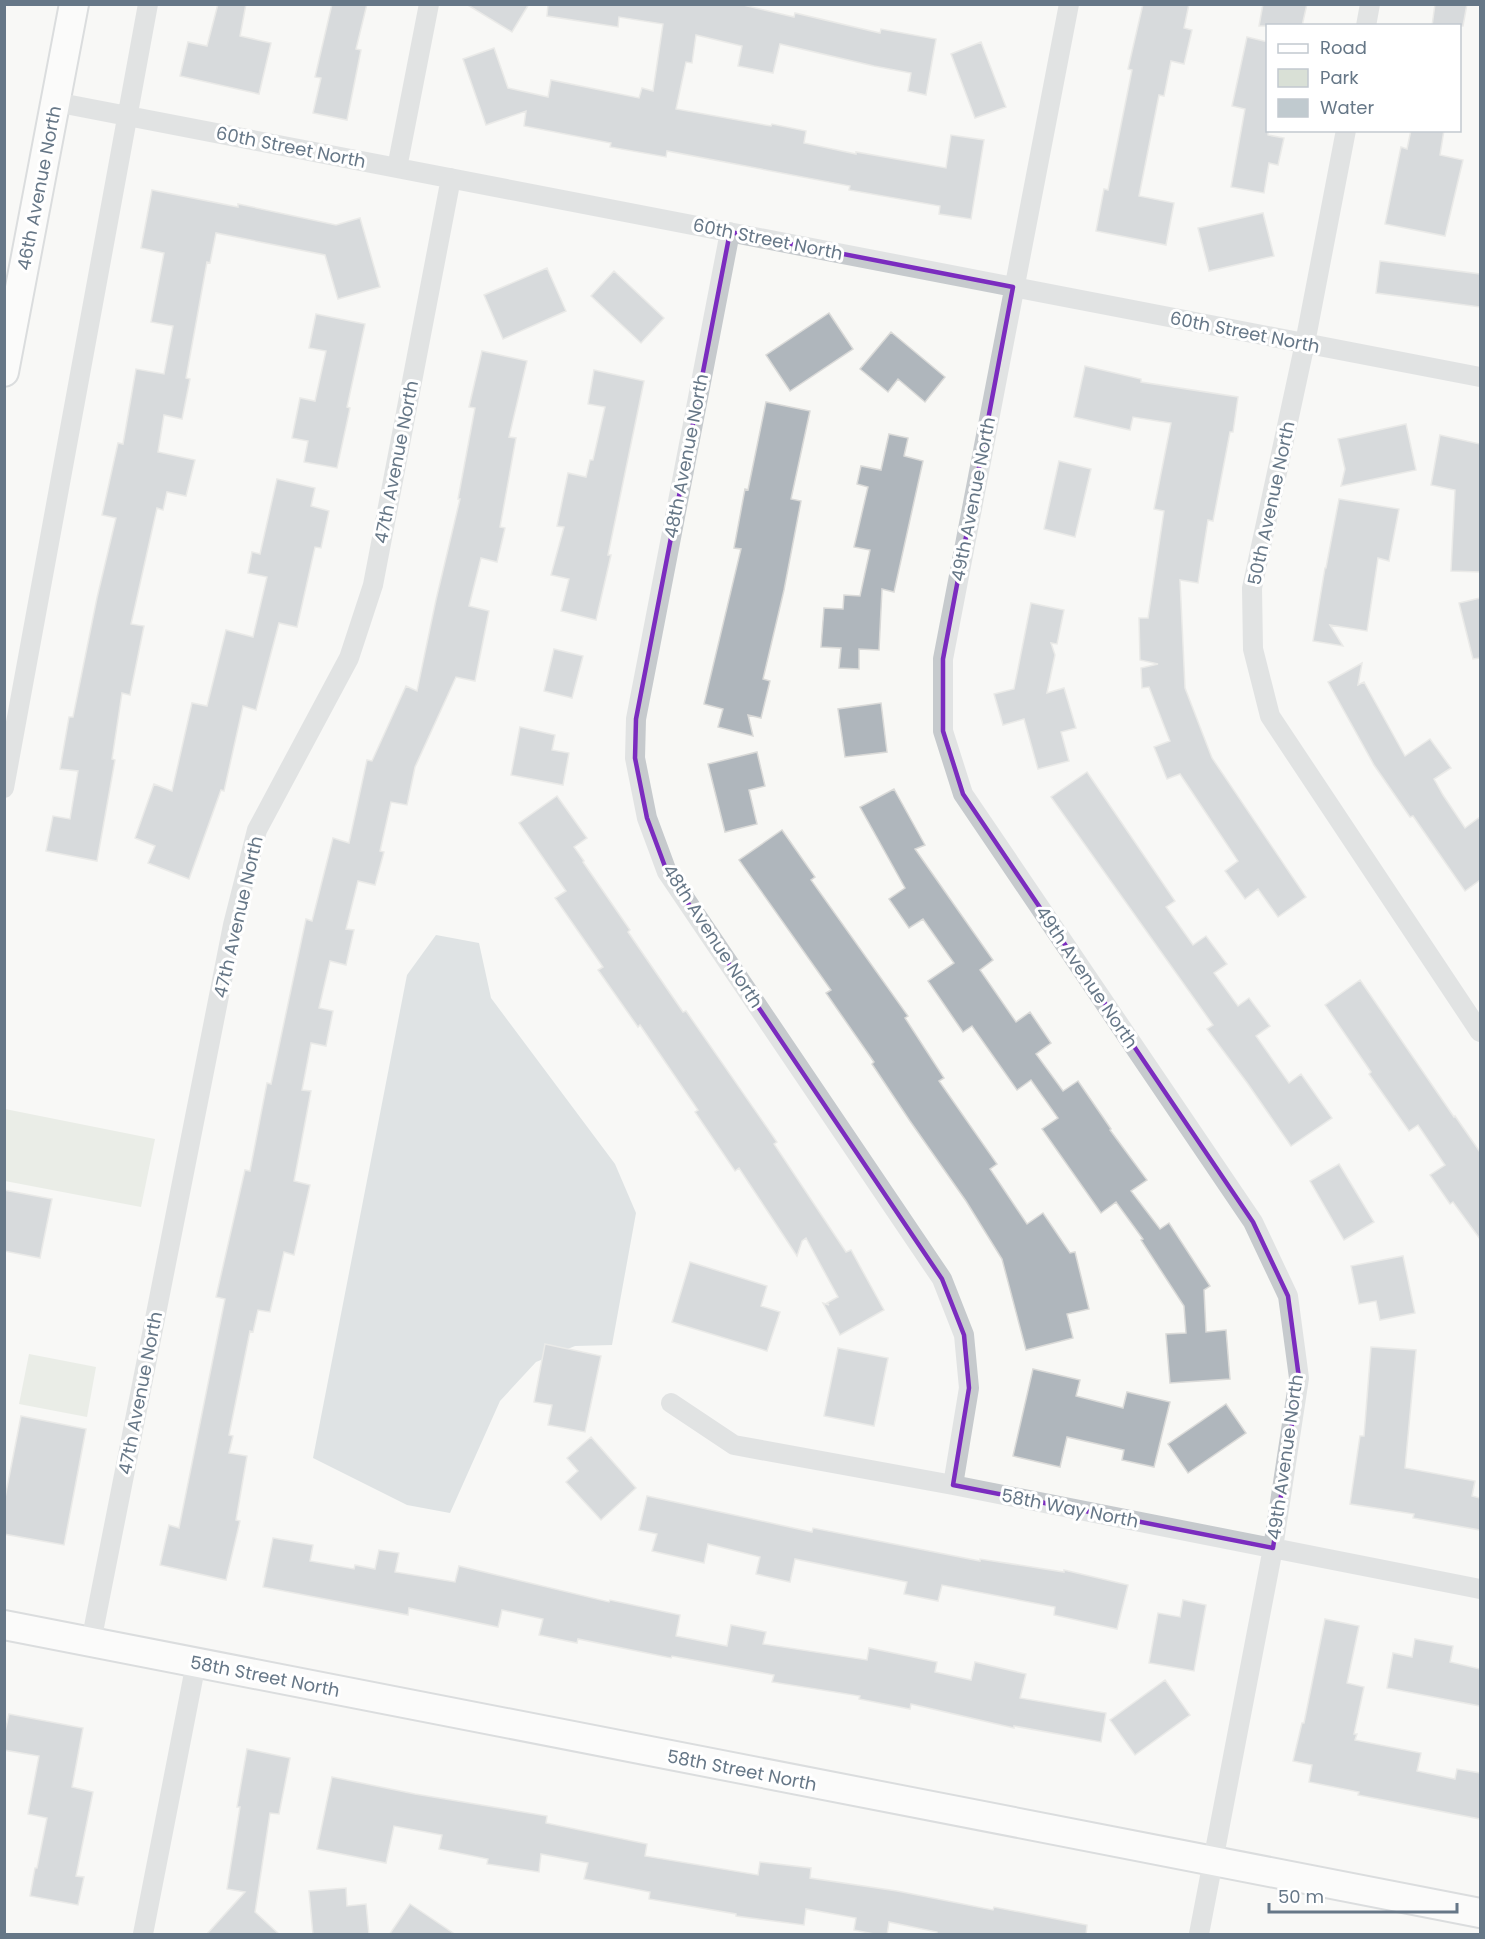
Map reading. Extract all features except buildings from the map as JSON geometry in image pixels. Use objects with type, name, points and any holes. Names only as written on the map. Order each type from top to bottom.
[{"type":"street","name":"46th Avenue North","points":[[4,372],[74,4]]},
{"type":"street","points":[[4,788],[148,4]]},
{"type":"street","points":[[397,168],[429,4]]},
{"type":"street","name":"49th Avenue North","points":[[1069,4],[943,659],[943,731],[963,794],[1253,1222],[1288,1296],[1299,1378],[1273,1548],[1199,1935]]},
{"type":"street","points":[[1366,24],[1370,4]]},
{"type":"street","name":"60th Street North","points":[[55,102],[1480,377]]},
{"type":"street","name":"50th Avenue North","points":[[1346,132],[1305,343],[1252,588],[1253,649],[1270,716],[1480,1032]]},
{"type":"street","name":"47th Avenue North","points":[[91,1642],[233,925],[257,830],[349,658],[373,585],[450,178]]},
{"type":"street","name":"48th Avenue North","points":[[730,232],[636,719],[635,758],[647,818],[668,872],[942,1279],[964,1335],[969,1388],[953,1485]]},
{"type":"street","name":"58th Way North","points":[[671,1403],[734,1445],[953,1485],[1480,1589]]},
{"type":"street","name":"58th Street North","points":[[4,1625],[1480,1913]]},
{"type":"street","points":[[143,1935],[196,1663]]},
{"type":"highlighted area","points":[[730,232],[1013,287],[943,659],[943,731],[963,794],[1253,1222],[1288,1296],[1299,1378],[1273,1548],[953,1485],[969,1388],[964,1335],[942,1279],[667,872],[647,818],[635,758],[636,719]]},
{"type":"green space","points":[[5,1109],[155,1139],[141,1207],[5,1181]]},
{"type":"green space","points":[[29,1354],[96,1367],[87,1417],[19,1404]]},
{"type":"water","points":[[436,935],[479,943],[491,998],[615,1164],[636,1213],[612,1345],[575,1346],[536,1362],[500,1401],[450,1513],[407,1505],[313,1458],[407,975]]}]
